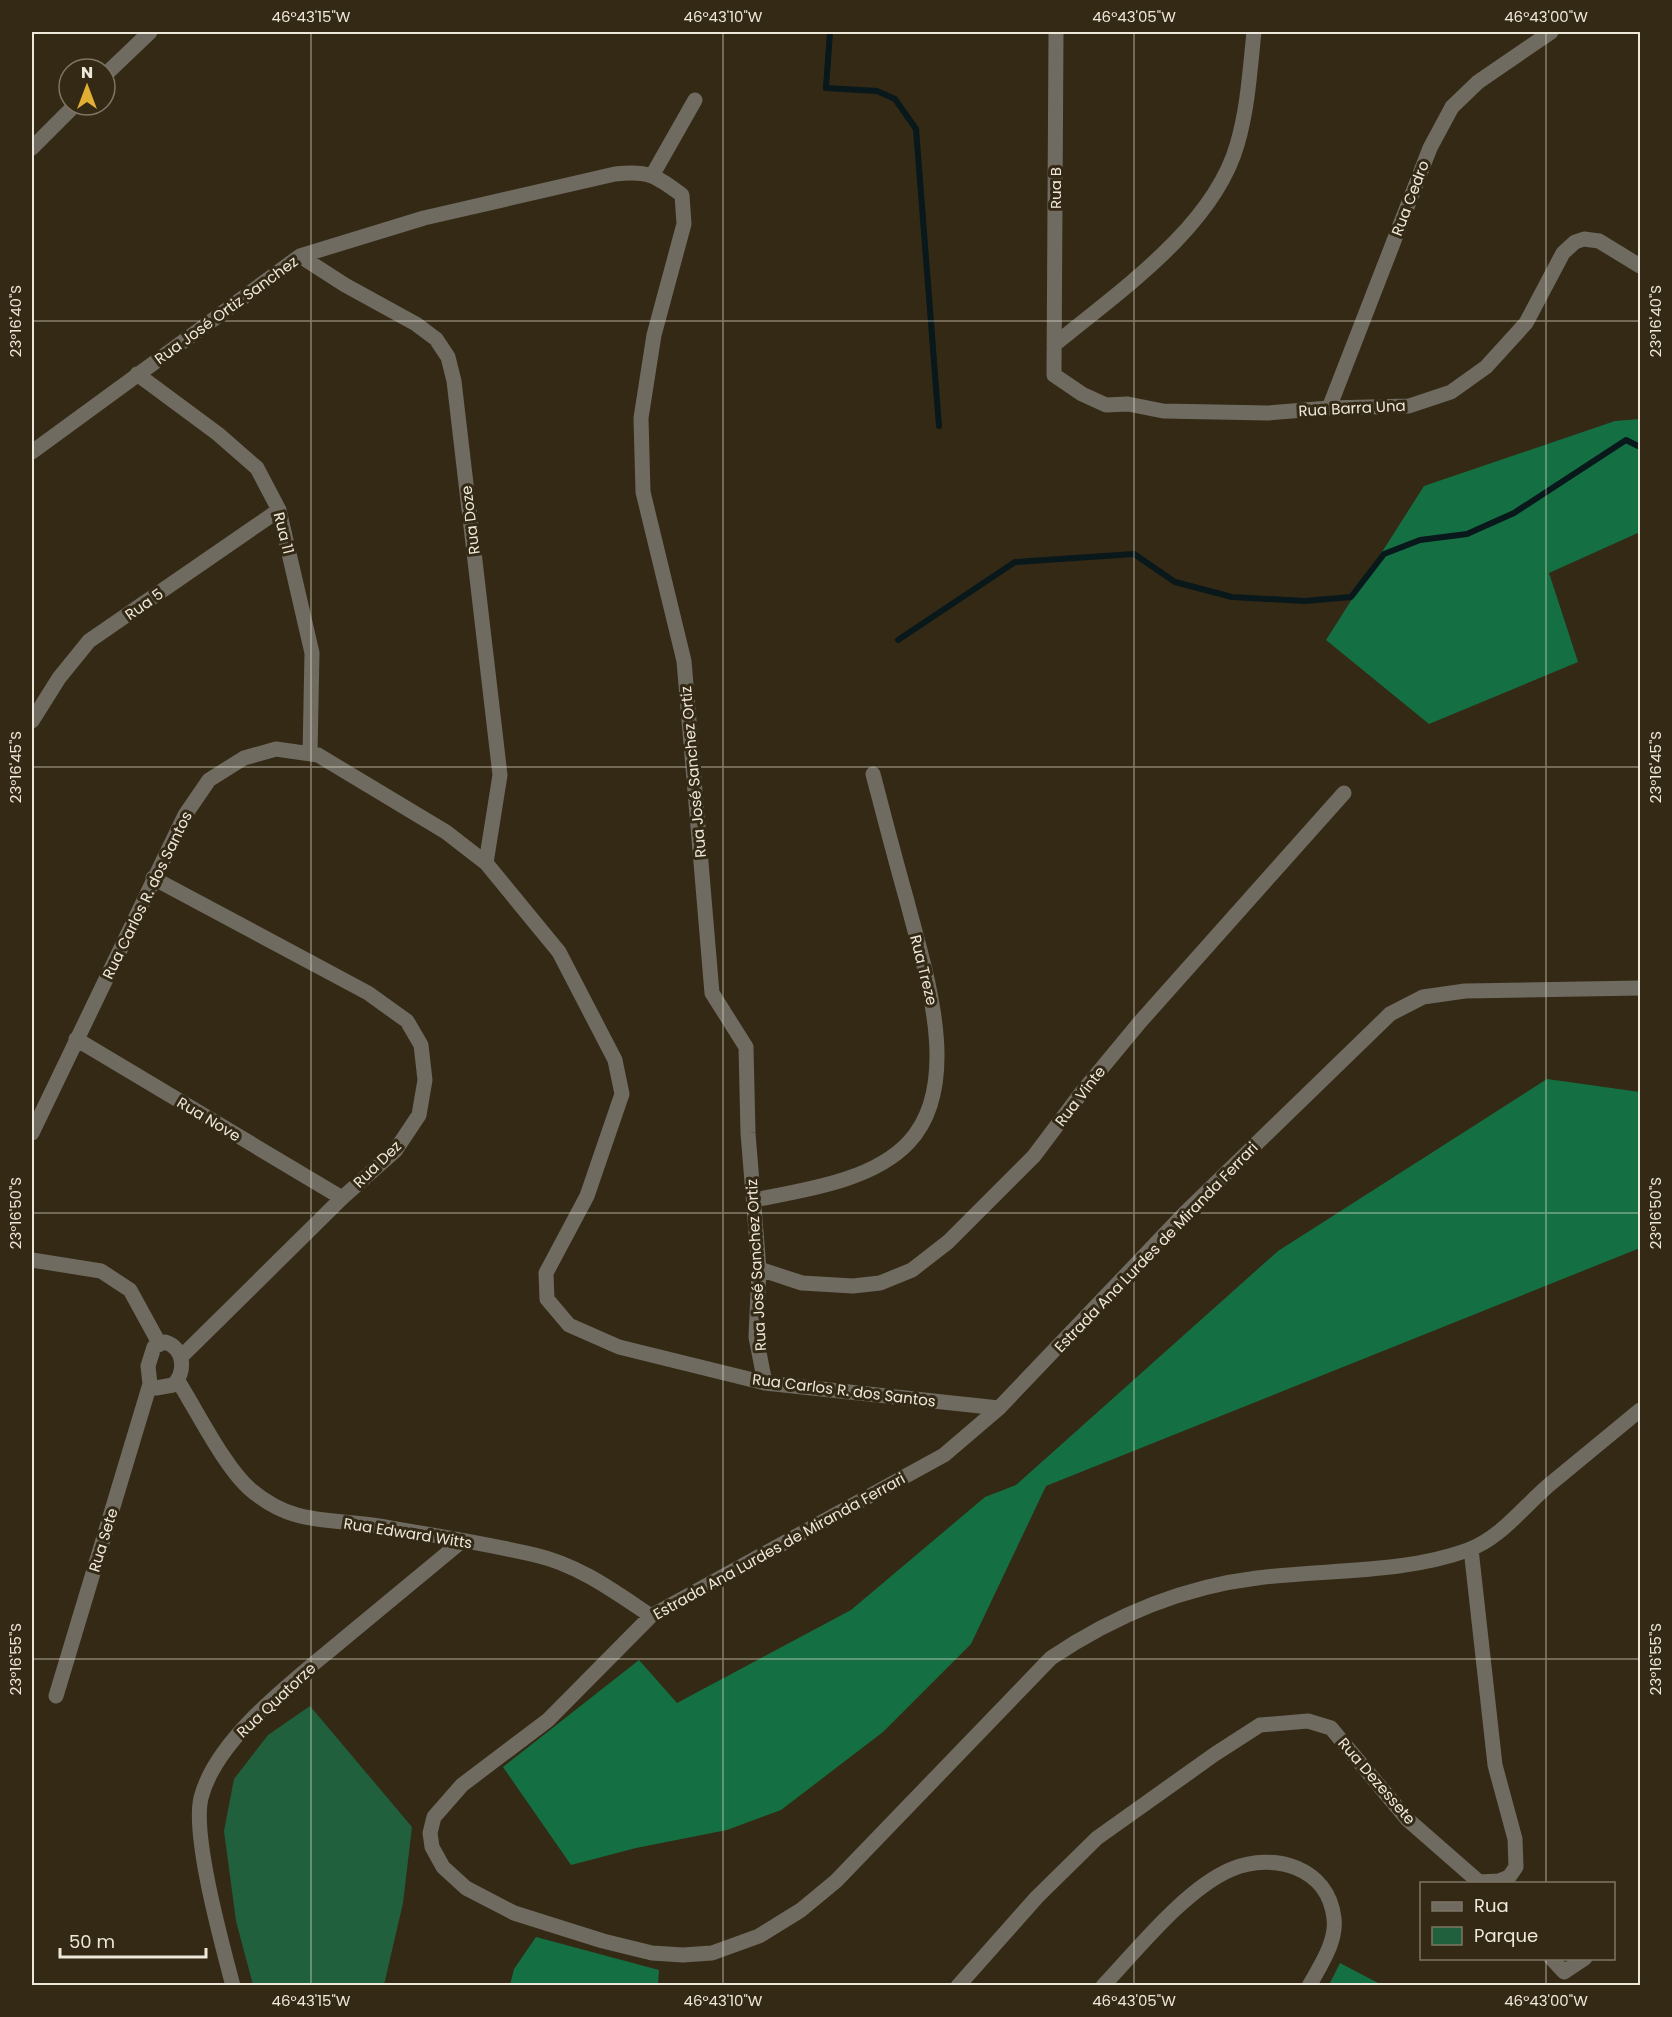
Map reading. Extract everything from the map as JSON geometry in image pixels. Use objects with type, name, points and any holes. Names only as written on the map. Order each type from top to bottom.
[{"type":"street","points":[[117,64],[150,32]]},
{"type":"street","name":"Rua B","points":[[1054,345],[1056,32]]},
{"type":"street","points":[[1054,345],[1170,249],[1212,197],[1237,147],[1246,107],[1254,32]]},
{"type":"street","name":"Rua Cedro","points":[[1329,408],[1430,148],[1452,106],[1478,82],[1551,32]]},
{"type":"street","points":[[653,174],[695,100]]},
{"type":"street","points":[[32,148],[63,117]]},
{"type":"street","name":"Rua José Ortiz Sanchez","points":[[32,452],[300,256],[424,218],[615,174],[637,171],[653,174]]},
{"type":"street","name":"Rua José Sanchez Ortiz","points":[[653,174],[682,195],[684,224],[654,335],[641,418],[643,492],[684,661],[712,993],[746,1047],[748,1133],[759,1269],[756,1337],[765,1383]]},
{"type":"street","name":"Rua Barra Una","points":[[1054,345],[1054,375],[1082,394],[1106,405],[1128,404],[1163,411],[1256,413],[1409,406],[1451,392],[1486,367],[1526,323],[1563,253],[1575,242],[1584,239],[1599,241],[1641,266]]},
{"type":"street","name":"Rua Doze","points":[[300,256],[345,285],[416,324],[436,339],[448,357],[454,381],[500,775],[493,833],[486,862]]},
{"type":"street","name":"Rua 11","points":[[137,374],[218,434],[256,468],[279,510],[312,653],[310,754]]},
{"type":"street","name":"Rua 5","points":[[32,721],[59,678],[89,641],[279,510]]},
{"type":"street","name":"Rua Carlos R. dos Santos","points":[[32,1133],[153,878],[185,815],[208,780],[244,759],[276,748],[318,755],[446,832],[486,862],[559,952],[615,1060],[622,1094],[587,1196],[546,1273],[547,1299],[568,1325],[619,1347],[765,1383],[999,1408]]},
{"type":"street","name":"Rua Treze","points":[[754,1200],[839,1182],[888,1158],[909,1142],[924,1120],[931,1097],[938,1058],[934,1003],[873,774]]},
{"type":"street","name":"Rua Vinte","points":[[759,1269],[802,1283],[853,1286],[880,1283],[912,1270],[948,1242],[1034,1156],[1082,1092],[1140,1022],[1344,792]]},
{"type":"street","name":"Rua Dez","points":[[153,878],[368,993],[407,1021],[421,1045],[425,1080],[419,1115],[395,1151],[342,1198],[181,1357]]},
{"type":"street","name":"Estrada Ana Lurdes de Miranda Ferrari","points":[[1641,988],[1465,991],[1423,997],[1390,1014],[1184,1214],[999,1408],[944,1455],[651,1616],[548,1720],[462,1785],[434,1817],[430,1833],[432,1847],[443,1867],[466,1888],[514,1913],[603,1941],[652,1953],[683,1955],[712,1953],[759,1936],[801,1910],[836,1881],[1051,1658],[1089,1633],[1140,1608],[1254,1578],[1429,1562],[1471,1549],[1507,1525],[1547,1486],[1641,1410]]},
{"type":"street","name":"Rua Nove","points":[[76,1039],[342,1198]]},
{"type":"street","points":[[32,1260],[101,1271],[130,1290],[159,1343]]},
{"type":"street","points":[[159,1343],[170,1344],[181,1357],[181,1372],[178,1381],[161,1388],[150,1384],[148,1366],[150,1355],[159,1343]]},
{"type":"street","name":"Rua Edward Witts","points":[[178,1381],[231,1468],[250,1489],[278,1509],[317,1521],[376,1526],[537,1555],[575,1568],[651,1616]]},
{"type":"street","name":"Rua Sete","points":[[56,1696],[150,1384]]},
{"type":"street","name":"Rua Quatorze","points":[[233,1986],[199,1829],[201,1798],[211,1771],[240,1732],[283,1690],[462,1541]]},
{"type":"street","name":"Rua Dezessete","points":[[958,1986],[1037,1897],[1097,1838],[1260,1725],[1308,1720],[1331,1728],[1407,1819],[1479,1882],[1500,1882],[1509,1877],[1516,1867],[1515,1839],[1496,1765],[1471,1549]]},
{"type":"street","points":[[1103,1986],[1162,1923],[1206,1883],[1232,1869],[1257,1862],[1290,1864],[1313,1875],[1327,1894],[1334,1918],[1332,1941],[1309,1986]]},
{"type":"street","points":[[1552,1960],[1564,1972],[1583,1960]]},
{"type":"green space","points":[[1640,419],[1640,532],[1549,573],[1578,662],[1429,724],[1326,640],[1424,486],[1615,421]]},
{"type":"green space","points":[[1547,1079],[1640,1092],[1640,1248],[1046,1486],[971,1644],[883,1732],[781,1810],[727,1830],[636,1848],[571,1865],[503,1767],[639,1660],[677,1703],[851,1610],[985,1497],[1016,1485],[1278,1251]]},
{"type":"green space","points":[[310,1706],[412,1827],[403,1903],[384,1985],[253,1985],[236,1921],[224,1831],[234,1779],[268,1735]]},
{"type":"green space","points":[[536,1937],[659,1970],[658,1985],[510,1985],[514,1969]]},
{"type":"green space","points":[[1340,1963],[1382,1985],[1329,1985]]},
{"type":"waterway","points":[[830,32],[826,88],[877,91],[895,99],[916,129],[939,426]]},
{"type":"waterway","points":[[898,640],[1015,562],[1134,554],[1175,582],[1232,597],[1305,601],[1351,597],[1384,554],[1420,540],[1467,534],[1514,513],[1626,440],[1640,447]]}]
